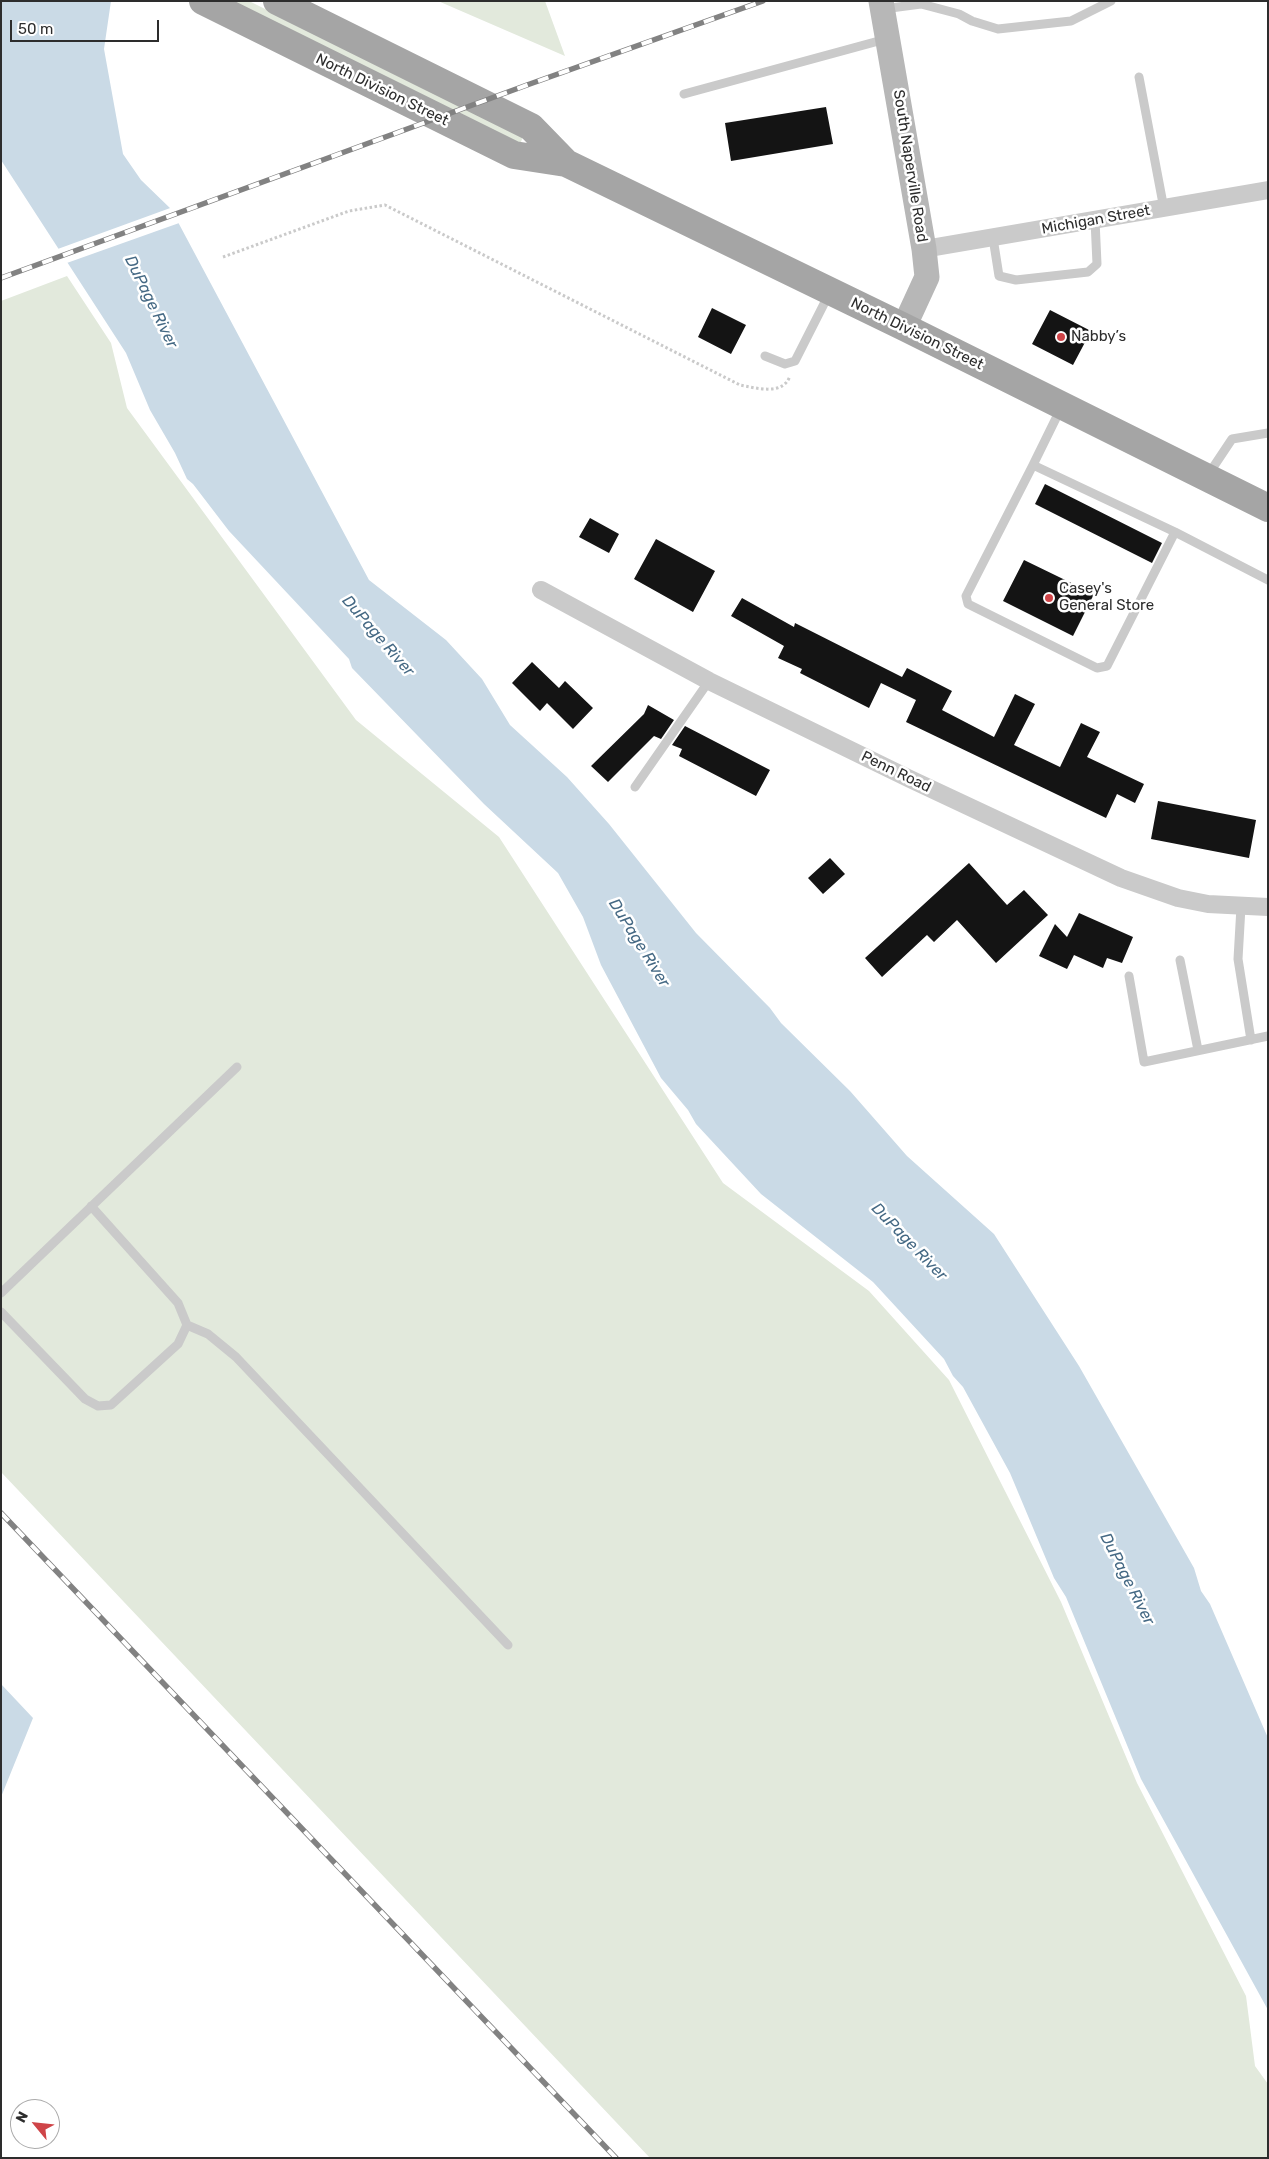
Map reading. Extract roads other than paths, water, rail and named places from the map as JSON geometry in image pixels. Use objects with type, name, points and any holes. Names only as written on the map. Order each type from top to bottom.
[{"type":"main road","name":"North Division Street","points":[[203,1],[514,155],[566,163],[904,327],[1268,508]]},
{"type":"main road","name":"North Division Street","points":[[277,1],[531,126],[566,163]]},
{"type":"main road","name":"South Naperville Road","points":[[882,5],[889,38],[927,277],[904,327]]},
{"type":"street","name":"Michigan Street","points":[[924,250],[1268,190]]},
{"type":"street","name":"Penn Road","points":[[541,590],[709,681],[910,779],[1121,878],[1178,898],[1208,904],[1268,907]]},
{"type":"lane","points":[[882,5],[922,4],[960,14],[972,21],[998,29],[1071,22],[1111,1]]},
{"type":"lane","points":[[684,94],[889,38]]},
{"type":"lane","points":[[1140,77],[1164,209]]},
{"type":"lane","points":[[993,238],[999,276],[1016,280],[1088,272],[1097,264],[1096,220]]},
{"type":"lane","points":[[765,356],[785,364],[795,361],[830,291]]},
{"type":"lane","points":[[1062,406],[966,596],[968,604],[1097,668],[1107,666],[1175,532]]},
{"type":"lane","points":[[1207,477],[1232,439],[1268,433]]},
{"type":"lane","points":[[1033,465],[1175,532],[1268,580]]},
{"type":"lane","points":[[635,787],[709,681]]},
{"type":"lane","points":[[1241,907],[1238,959],[1251,1040]]},
{"type":"lane","points":[[1180,960],[1198,1050]]},
{"type":"lane","points":[[1129,976],[1144,1062],[1268,1036]]},
{"type":"lane","points":[[1,1293],[237,1067]]},
{"type":"lane","points":[[91,1206],[178,1303],[187,1325],[208,1334],[236,1357],[508,1645]]},
{"type":"lane","points":[[1,1312],[86,1399],[98,1406],[111,1405],[118,1399],[178,1344],[187,1325]]},
{"type":"water","name":"DuPage River","points":[[1,1],[111,1],[104,49],[123,154],[141,180],[171,209],[369,580],[446,640],[482,679],[510,725],[567,777],[609,824],[696,933],[770,1008],[781,1023],[850,1091],[907,1156],[994,1234],[1079,1366],[1194,1568],[1201,1591],[1210,1604],[1268,1738],[1268,2010],[1141,1779],[1066,1597],[1054,1578],[1010,1473],[963,1387],[953,1376],[944,1359],[873,1282],[761,1194],[696,1124],[688,1110],[661,1078],[601,965],[583,917],[558,873],[484,804],[352,668],[349,659],[229,531],[193,484],[187,479],[175,453],[150,410],[126,353],[1,160]]},
{"type":"water","points":[[1,1684],[33,1718],[1,1797]]},
{"type":"railway","points":[[1,278],[527,85],[763,1]]},
{"type":"railway","points":[[1,1513],[616,2158]]},
{"type":"place","name":"Nabby’s","points":[[1061,337]]},
{"type":"place","name":"Casey's General Store","points":[[1049,598]]}]
